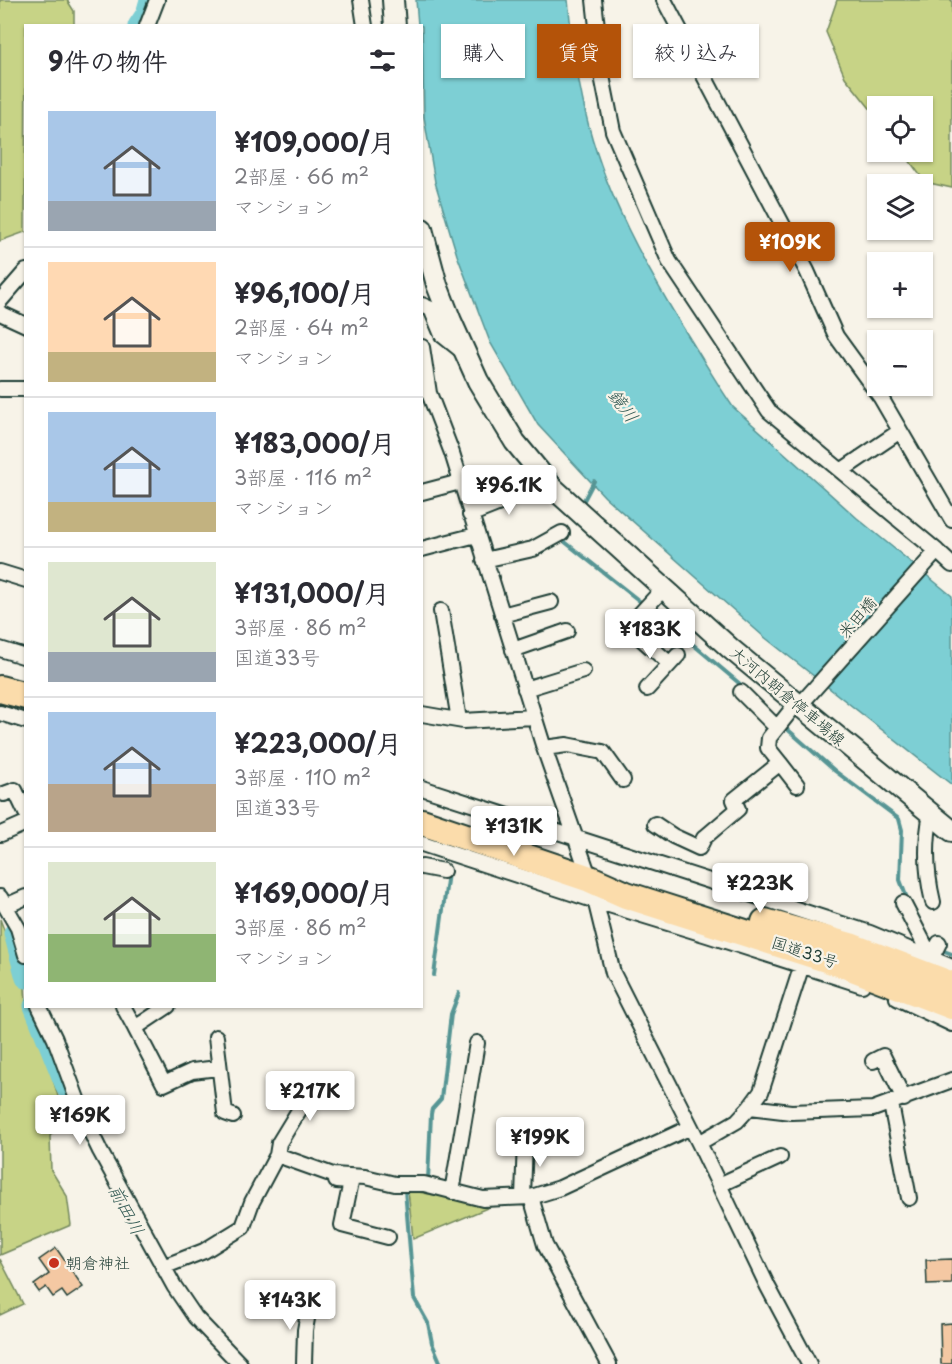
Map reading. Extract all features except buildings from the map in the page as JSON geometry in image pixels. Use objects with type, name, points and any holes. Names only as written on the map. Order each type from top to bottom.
[{"type":"highway","points":[[0,689],[24,695]]},
{"type":"highway","name":"国道33号","points":[[423,822],[593,890],[626,895],[845,965],[921,982],[952,985]]},
{"type":"highway","name":"国道33号","points":[[921,982],[952,1006]]},
{"type":"main road","points":[[393,0],[395,24]]},
{"type":"main road","name":"大河内朝倉停車場線","points":[[423,233],[437,285],[478,381],[515,442],[553,488],[663,589],[801,702],[952,831]]},
{"type":"street","points":[[148,24],[157,0]]},
{"type":"street","points":[[360,0],[365,24]]},
{"type":"street","points":[[594,0],[603,81],[613,131],[669,261],[769,411],[898,519],[934,555],[952,565]]},
{"type":"street","points":[[664,0],[807,271],[836,336],[881,398],[952,520]]},
{"type":"street","points":[[0,302],[24,273]]},
{"type":"street","points":[[423,305],[431,309],[442,335],[465,353]]},
{"type":"street","points":[[0,313],[24,323]]},
{"type":"street","points":[[423,362],[425,393],[460,482],[544,748],[593,890],[613,973],[699,1143],[768,1287],[809,1364]]},
{"type":"street","points":[[0,389],[24,389]]},
{"type":"street","points":[[841,471],[900,431]]},
{"type":"street","points":[[423,492],[460,482]]},
{"type":"street","points":[[470,515],[505,501],[528,482]]},
{"type":"street","points":[[484,560],[533,549],[562,533]]},
{"type":"street","points":[[423,549],[476,535]]},
{"type":"street","name":"米田橋","points":[[776,727],[934,555]]},
{"type":"street","points":[[0,572],[24,579]]},
{"type":"street","points":[[647,689],[673,659],[628,627],[663,589]]},
{"type":"street","points":[[502,615],[551,602]]},
{"type":"street","points":[[441,611],[459,720]]},
{"type":"street","points":[[513,650],[567,631]]},
{"type":"street","points":[[0,649],[24,656]]},
{"type":"street","points":[[525,689],[583,671]]},
{"type":"street","points":[[741,692],[776,727],[769,738],[768,748],[797,785]]},
{"type":"street","points":[[0,713],[24,720]]},
{"type":"street","points":[[423,714],[459,720],[534,717]]},
{"type":"street","points":[[544,748],[567,745],[603,752],[623,780]]},
{"type":"street","points":[[655,824],[673,836],[699,848],[704,837],[738,808],[734,800],[780,763]]},
{"type":"street","points":[[423,788],[870,933],[921,982],[952,1024]]},
{"type":"street","points":[[4,794],[15,790],[24,809]]},
{"type":"street","points":[[931,814],[927,833],[928,884],[933,902]]},
{"type":"street","points":[[1,834],[24,824]]},
{"type":"street","points":[[423,844],[593,890],[802,964],[921,982],[952,967]]},
{"type":"street","points":[[423,867],[443,871]]},
{"type":"street","points":[[24,897],[3,901],[18,928],[24,948]]},
{"type":"street","points":[[903,903],[921,982]]},
{"type":"street","points":[[921,982],[939,943]]},
{"type":"street","points":[[699,1143],[737,1120],[760,1092],[802,964]]},
{"type":"street","points":[[40,1008],[51,1030],[84,1118],[163,1267],[190,1310],[240,1364]]},
{"type":"street","points":[[124,1008],[164,1084],[192,1071],[218,1068]]},
{"type":"street","points":[[135,1028],[165,1008]]},
{"type":"street","points":[[216,1037],[225,1113],[232,1116]]},
{"type":"street","points":[[452,1192],[477,1043]]},
{"type":"street","points":[[883,1056],[897,1101],[909,1198]]},
{"type":"street","points":[[750,1107],[791,1112],[873,1109],[952,1080]]},
{"type":"street","points":[[163,1267],[199,1253],[243,1227],[252,1202],[276,1157],[279,1143],[315,1084]]},
{"type":"street","points":[[276,1157],[333,1175],[395,1184],[424,1184],[483,1199],[527,1197],[560,1188],[691,1127]]},
{"type":"street","points":[[525,1138],[527,1197],[545,1245],[609,1364]]},
{"type":"street","points":[[276,1157],[330,1180],[351,1182],[342,1225],[388,1237]]},
{"type":"street","points":[[719,1185],[780,1157]]},
{"type":"street","points":[[304,1364],[305,1330],[310,1302]]},
{"type":"green space","points":[[0,0],[67,0],[74,11],[74,24],[24,24],[24,232],[0,241]]},
{"type":"green space","points":[[837,0],[952,0],[952,188],[933,184],[933,174],[919,174],[910,162],[933,162],[933,96],[867,96],[867,104],[845,77],[826,32]]},
{"type":"green space","points":[[0,919],[24,983],[24,1008],[32,1008],[64,1117],[50,1136],[51,1170],[67,1196],[71,1225],[0,1255]]},
{"type":"green space","points":[[408,1190],[492,1206],[413,1239]]},
{"type":"green space","points":[[0,1259],[23,1304],[0,1315]]},
{"type":"water","name":"鏡川","points":[[416,0],[568,0],[571,24],[537,24],[537,78],[579,78],[597,153],[628,230],[682,326],[720,387],[733,407],[857,518],[952,596],[952,785],[763,636],[605,497],[538,425],[490,342],[457,255],[435,182],[424,117],[423,24],[418,24]]},
{"type":"waterway","name":"前田川","points":[[139,24],[146,14],[150,0]]},
{"type":"waterway","points":[[583,502],[594,481]]},
{"type":"waterway","points":[[568,530],[563,539],[565,542],[642,603]]},
{"type":"waterway","points":[[652,610],[746,689]]},
{"type":"waterway","points":[[786,728],[835,771],[899,819],[902,830],[900,880],[908,901]]},
{"type":"waterway","points":[[434,975],[448,873]]},
{"type":"waterway","name":"前田川","points":[[14,933],[24,970]]},
{"type":"waterway","points":[[939,949],[952,954]]},
{"type":"waterway","points":[[428,1180],[431,1114],[432,1109],[441,1099],[451,1014],[459,993]]},
{"type":"waterway","name":"前田川","points":[[35,1008],[67,1089]]},
{"type":"waterway","points":[[405,1190],[414,1298],[428,1323],[432,1343],[441,1364]]},
{"type":"place","name":"朝倉神社","points":[[54,1263]]}]
